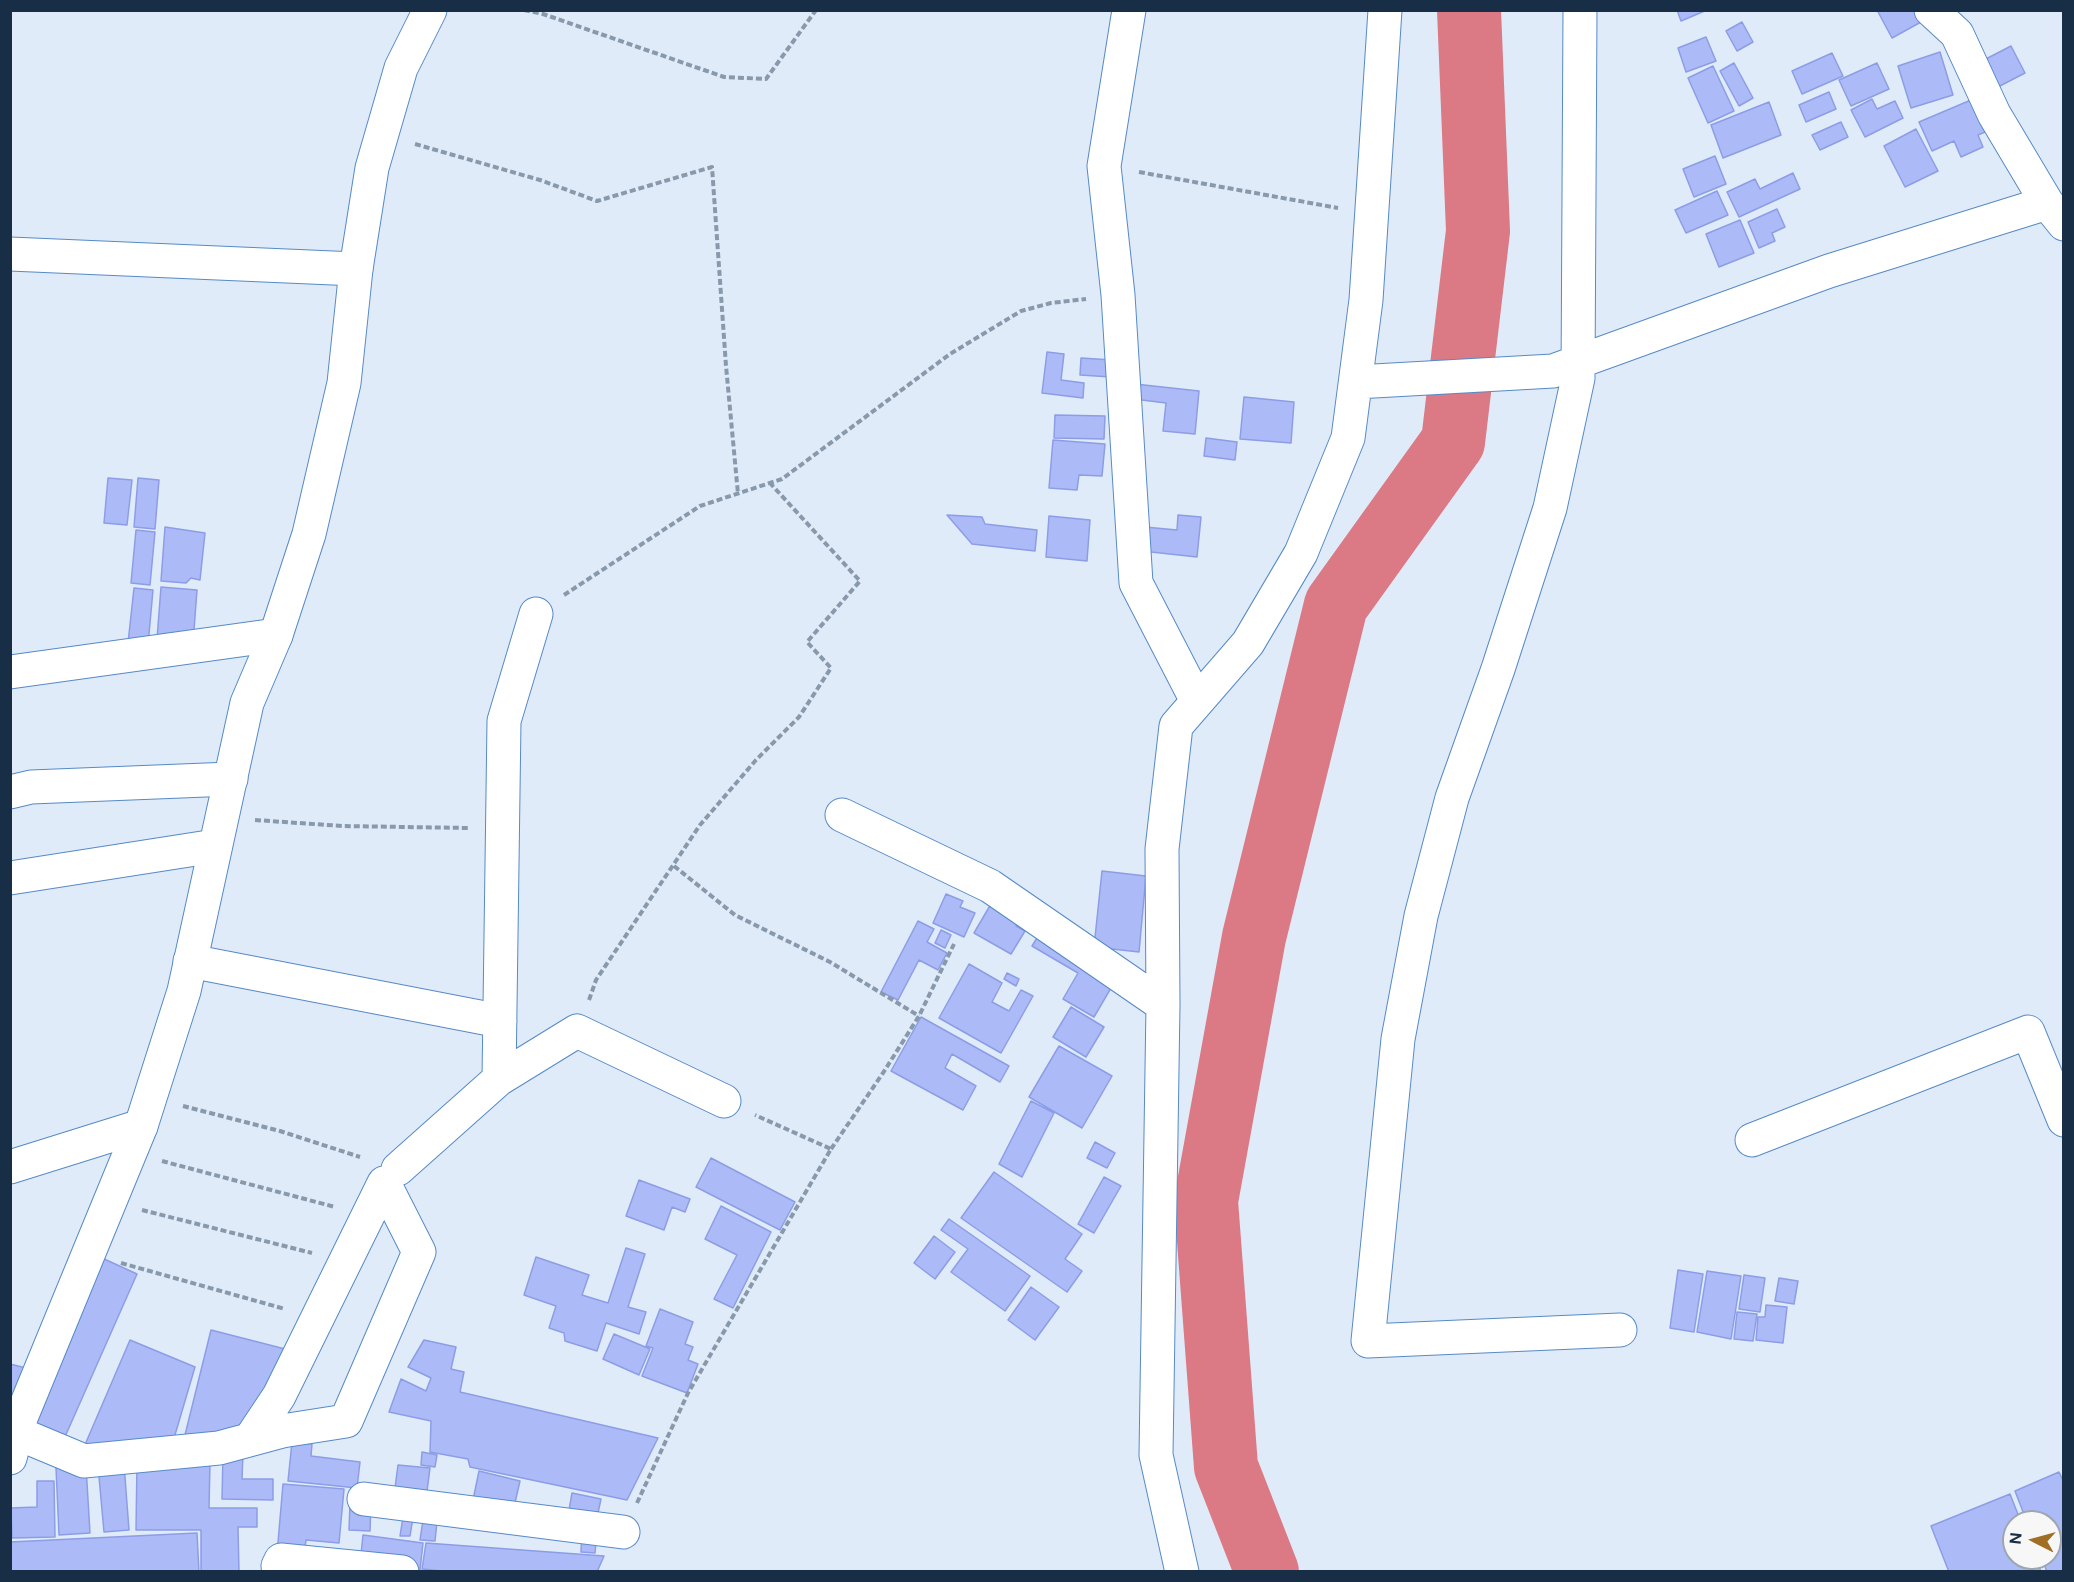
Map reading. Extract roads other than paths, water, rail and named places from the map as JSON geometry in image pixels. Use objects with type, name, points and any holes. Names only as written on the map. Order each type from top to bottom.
[{"type":"street","points":[[251,1438],[279,1396],[384,1183],[419,1252],[346,1421],[282,1431],[219,1448],[84,1461],[14,1446],[140,1125],[184,991],[247,703],[276,635],[309,534],[344,382],[356,269],[372,168],[401,68],[430,10]]},
{"type":"street","points":[[1129,10],[1104,166],[1118,295],[1136,583],[1197,701]]},
{"type":"street","points":[[1182,1572],[1156,1455],[1163,1005],[1162,849],[1176,726],[1248,643],[1301,553],[1348,438],[1366,300],[1385,10]]},
{"type":"street","points":[[1580,10],[1565,366],[1578,378],[1550,508],[1498,669],[1452,798],[1421,916],[1398,1039],[1368,1341],[1620,1330]]},
{"type":"street","points":[[1357,382],[1565,366],[1829,271],[2055,214],[1994,114],[1957,34],[1931,10]]},
{"type":"street","points":[[10,254],[356,269]]},
{"type":"street","points":[[499,1079],[504,721],[536,614]]},
{"type":"street","points":[[10,672],[276,635]]},
{"type":"street","points":[[10,792],[31,787],[231,779]]},
{"type":"street","points":[[842,815],[990,885],[1163,1005]]},
{"type":"street","points":[[10,878],[218,832]]},
{"type":"street","points":[[190,961],[500,1021]]},
{"type":"street","points":[[398,1169],[499,1079],[577,1031],[724,1101]]},
{"type":"street","points":[[1752,1140],[2028,1032],[2064,1120]]},
{"type":"street","points":[[10,1167],[140,1125]]},
{"type":"street","points":[[364,1499],[623,1532]]},
{"type":"street","points":[[278,1566],[281,1560],[402,1572]]},
{"type":"waterway","points":[[1267,1572],[1226,1467],[1206,1201],[1254,937],[1336,605],[1453,442],[1478,231],[1469,10]]}]
